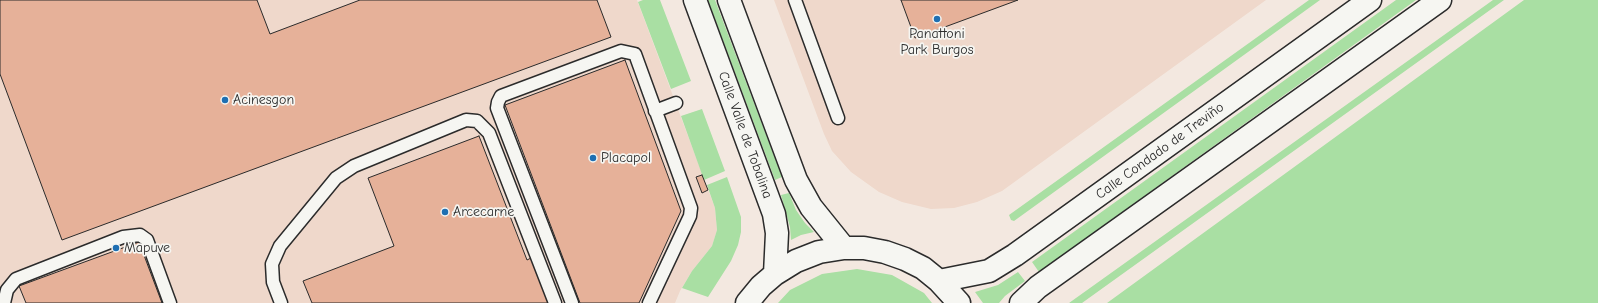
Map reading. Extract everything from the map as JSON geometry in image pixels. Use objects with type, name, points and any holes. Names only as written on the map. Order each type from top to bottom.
[{"type":"street","name":"Calle Valle de Tobalina","points":[[695,0],[774,214],[777,233],[775,274]]},
{"type":"street","points":[[729,0],[796,180],[811,207],[844,248]]},
{"type":"street","name":"Calle Condado de Treviño","points":[[939,281],[989,271],[1015,255],[1370,0]]},
{"type":"street","points":[[1021,303],[1038,287],[1440,0]]},
{"type":"street","points":[[747,303],[761,286],[775,274],[796,261],[813,255],[844,248],[864,248],[885,252],[923,268],[939,281],[959,303]]},
{"type":"lane","points":[[795,0],[838,118]]},
{"type":"lane","points":[[572,303],[497,108],[498,102],[501,96],[621,51],[635,54],[691,208],[690,216],[649,303]]},
{"type":"lane","points":[[655,111],[676,103]]},
{"type":"lane","points":[[281,303],[273,282],[272,264],[280,246],[336,178],[354,166],[466,120],[477,121],[490,134],[555,303]]},
{"type":"lane","points":[[4,303],[7,290],[16,279],[123,237],[140,235],[147,240],[170,303]]},
{"type":"shaded area","points":[[0,0],[637,0],[715,208],[717,230],[712,246],[692,271],[680,291],[675,303],[0,303]]},
{"type":"shaded area","name":"Panattoni Park Burgos","points":[[774,0],[1266,0],[1002,191],[977,202],[954,208],[931,209],[902,202],[879,192],[851,172],[832,151],[824,134]]},
{"type":"green space","points":[[643,0],[660,0],[691,81],[671,89],[638,2]]},
{"type":"green space","points":[[708,0],[715,0],[782,177],[775,180]]},
{"type":"green space","points":[[1309,0],[1320,0],[1014,221],[1011,220],[1009,215]]},
{"type":"green space","points":[[1396,0],[1416,0],[1039,272],[1032,262]]},
{"type":"green space","points":[[1493,0],[1504,0],[1082,303],[1069,303]]},
{"type":"green space","points":[[1524,0],[1598,0],[1598,303],[1107,303]]},
{"type":"green space","points":[[702,109],[725,171],[704,180],[681,116]]},
{"type":"green space","points":[[727,177],[741,217],[741,232],[738,245],[731,261],[708,297],[682,288],[692,271],[712,246],[717,230],[715,208],[707,185]]},
{"type":"green space","points":[[789,193],[796,210],[805,223],[814,232],[801,235],[791,240],[790,227],[781,195]]},
{"type":"green space","points":[[857,269],[892,275],[924,293],[932,303],[778,303],[790,290],[822,274]]},
{"type":"green space","points":[[1018,272],[1025,281],[1005,296],[999,303],[983,303],[975,292],[998,285]]},
{"type":"building","name":"Acinesgon","points":[[0,0],[257,0],[270,34],[360,0],[597,0],[611,37],[62,240],[0,74]]},
{"type":"building","name":"Panattoni Park Burgos","points":[[901,0],[1018,0],[915,38]]},
{"type":"building","name":"Placapol","points":[[625,60],[681,211],[639,303],[580,303],[505,105]]},
{"type":"building","name":"Arcecarne","points":[[479,136],[527,260],[533,257],[550,303],[312,303],[303,281],[394,246],[368,178]]},
{"type":"building","points":[[702,175],[708,190],[702,193],[696,177]]},
{"type":"building","points":[[139,242],[162,303],[26,303],[19,286]]},
{"type":"place","name":"Panattoni Park Burgos","points":[[937,19]]},
{"type":"place","name":"Acinesgon","points":[[225,100]]},
{"type":"place","name":"Placapol","points":[[593,158]]},
{"type":"place","name":"Arcecarne","points":[[445,212]]},
{"type":"place","name":"Mapuve","points":[[116,248]]}]
